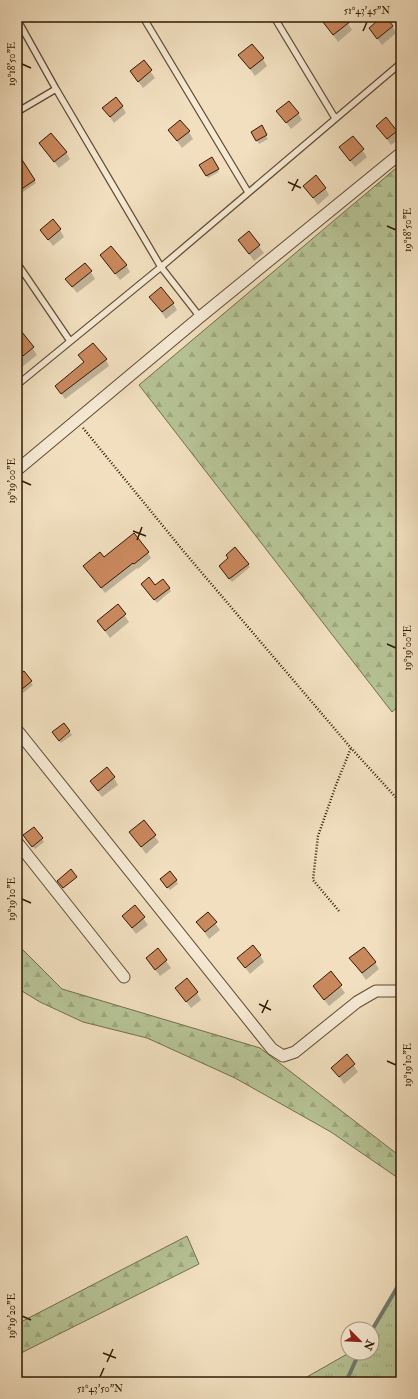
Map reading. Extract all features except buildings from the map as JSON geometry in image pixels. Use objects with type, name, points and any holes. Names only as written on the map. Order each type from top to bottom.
[{"type":"street","points":[[17,470],[200,317],[401,153]]},
{"type":"street","points":[[18,734],[272,1049],[283,1056],[295,1052],[357,1002],[376,991],[401,990]]},
{"type":"street","points":[[17,842],[124,977]]},
{"type":"lane","points":[[143,17],[248,192]]},
{"type":"lane","points":[[274,17],[335,118]]},
{"type":"lane","points":[[17,19],[56,89],[161,267],[200,317]]},
{"type":"lane","points":[[17,385],[161,267],[401,63]]},
{"type":"lane","points":[[17,112],[56,89]]},
{"type":"lane","points":[[17,264],[70,341]]},
{"type":"path","points":[[77,421],[185,553],[352,748],[401,802]]},
{"type":"path","points":[[339,911],[314,880],[318,836],[336,785],[352,748]]},
{"type":"green space","points":[[401,164],[401,704],[392,712],[139,385]]},
{"type":"green space","points":[[17,944],[62,989],[260,1048],[401,1157],[401,1180],[331,1132],[235,1078],[147,1038],[83,1022],[40,1002],[17,988]]},
{"type":"green space","points":[[187,1236],[199,1264],[17,1355],[17,1324]]},
{"type":"green space","points":[[401,1288],[401,1382],[298,1382],[340,1358],[340,1361],[380,1361],[380,1321],[377,1321],[395,1291]]},
{"type":"waterway","points":[[377,1321],[401,1281]]},
{"type":"waterway","points":[[346,1382],[355,1361]]}]
